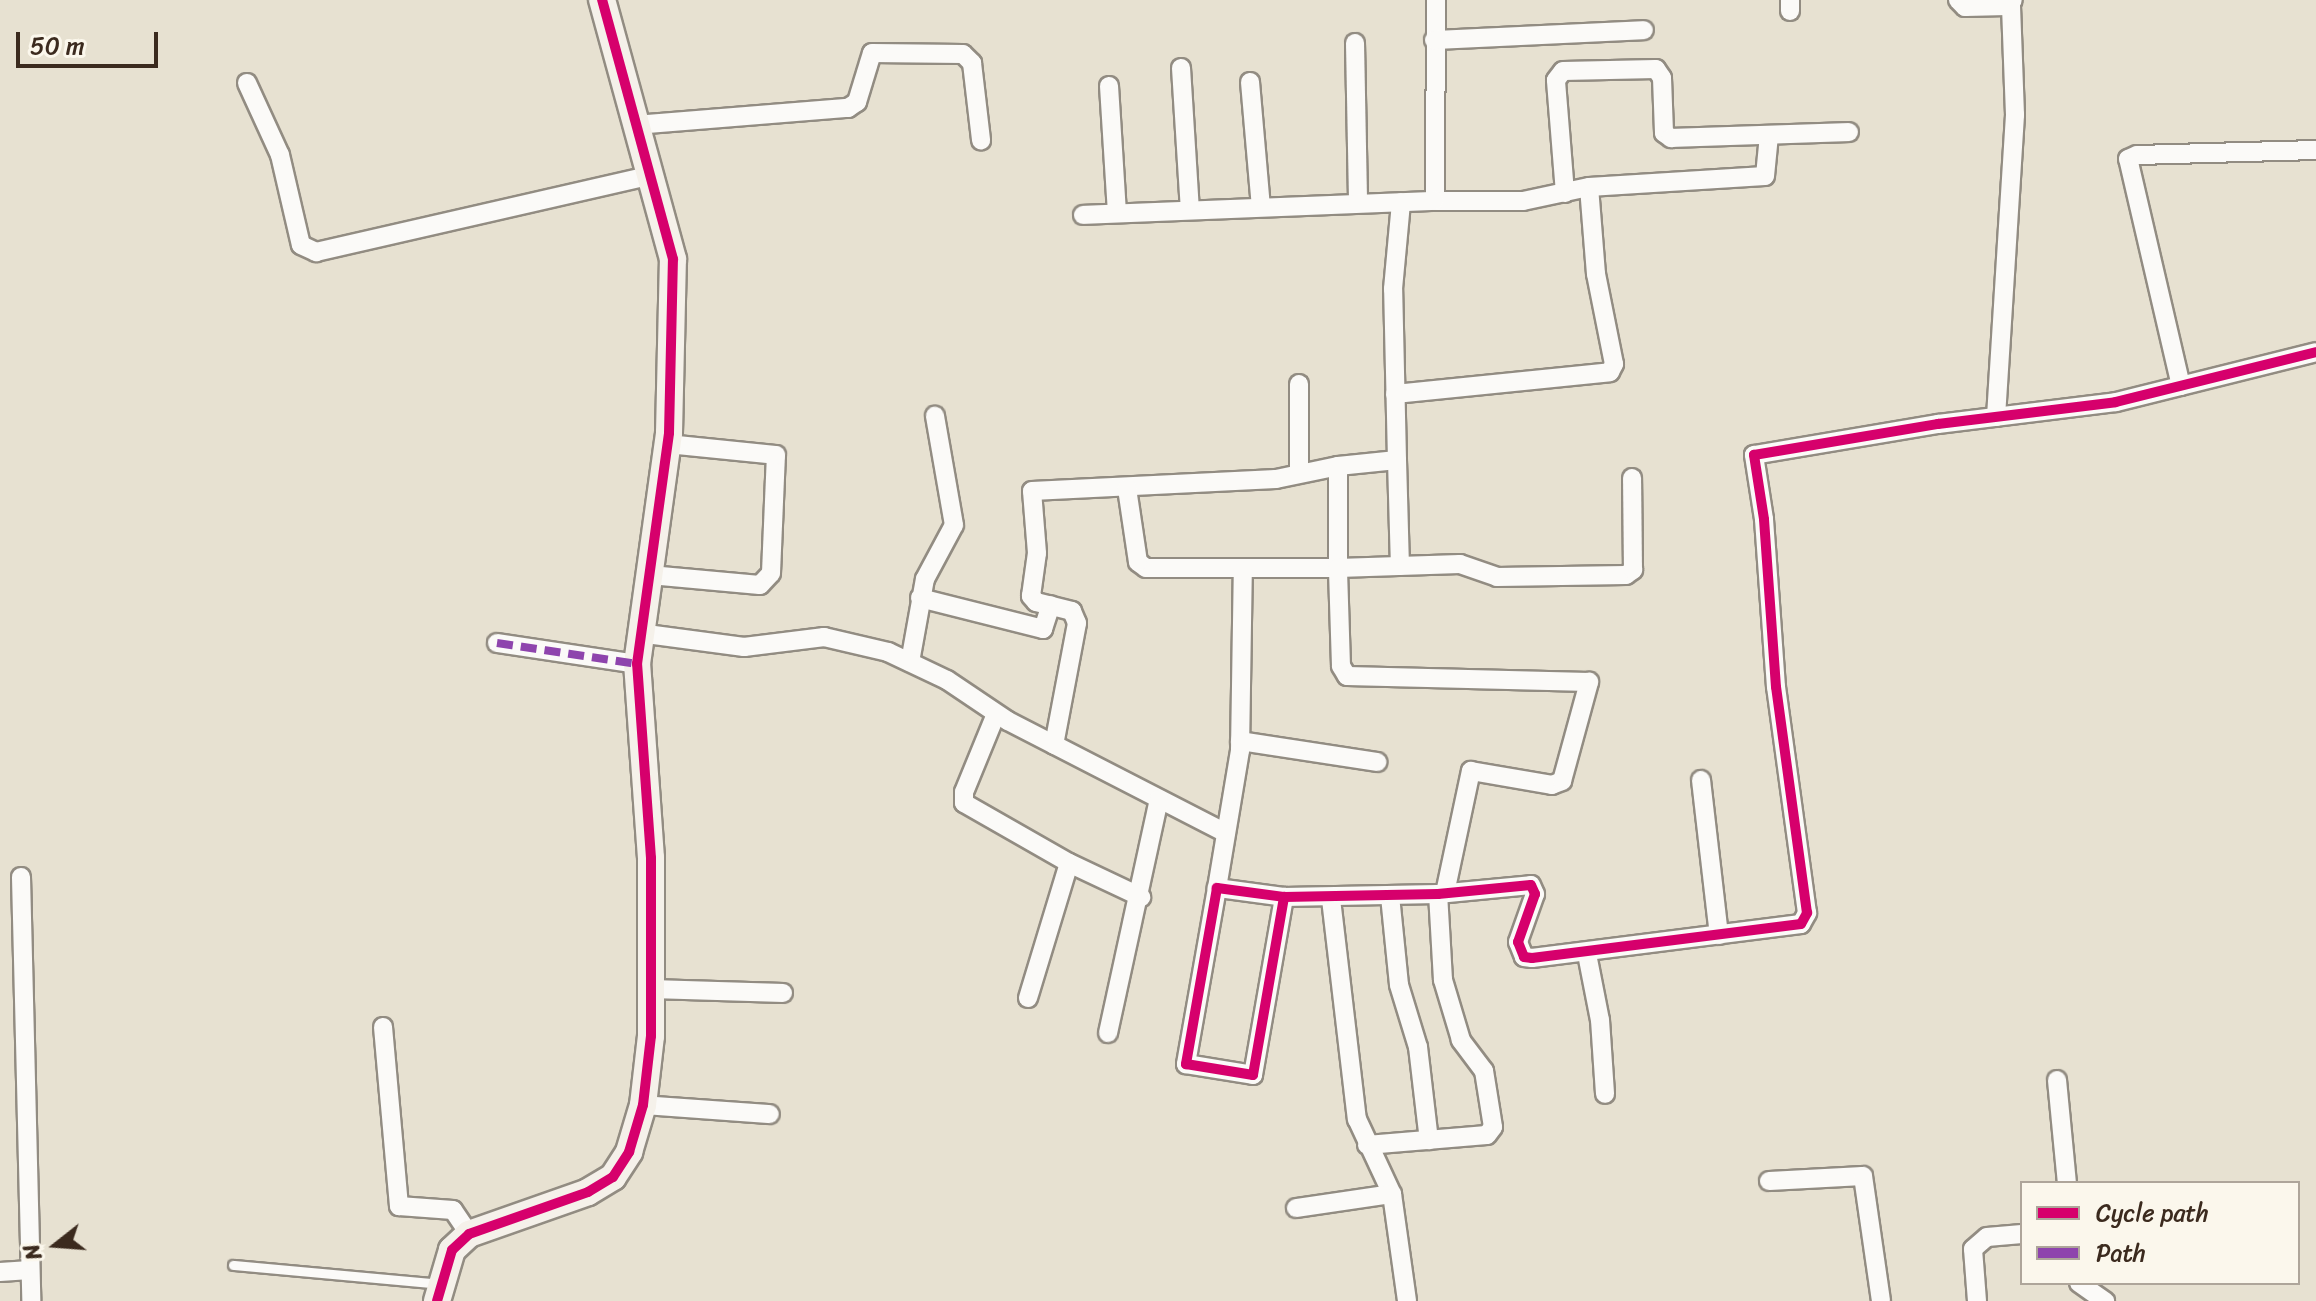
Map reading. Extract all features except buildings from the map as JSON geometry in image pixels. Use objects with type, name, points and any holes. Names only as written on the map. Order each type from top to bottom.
[{"type":"street","points":[[438,1293],[452,1250],[469,1234],[588,1192],[613,1177],[629,1152],[643,1105],[652,989],[651,858],[637,664],[667,444],[673,259],[602,0]]},
{"type":"street","points":[[1435,201],[1436,0]]},
{"type":"street","points":[[1958,0],[1965,7],[2012,2],[2015,115],[1996,417]]},
{"type":"street","points":[[1434,40],[1644,30]]},
{"type":"street","points":[[1355,43],[1358,202]]},
{"type":"street","points":[[635,125],[848,108],[857,102],[872,53],[963,54],[972,63],[981,140]]},
{"type":"street","points":[[1181,68],[1190,210]]},
{"type":"street","points":[[1565,193],[1556,80],[1563,71],[1656,69],[1662,78],[1667,137],[1849,132]]},
{"type":"street","points":[[1250,82],[1261,207]]},
{"type":"street","points":[[247,83],[280,155],[301,245],[316,252],[651,175]]},
{"type":"street","points":[[1109,86],[1117,213]]},
{"type":"street","points":[[1083,215],[1358,202],[1523,201],[1589,187],[1765,176],[1769,135]]},
{"type":"street","points":[[2181,386],[2128,159],[2316,150]]},
{"type":"street","points":[[1395,394],[1610,372],[1614,364],[1596,274],[1589,187]]},
{"type":"street","points":[[1400,566],[1393,289],[1401,202]]},
{"type":"street","points":[[1217,888],[1284,897],[1331,899],[1531,885],[1535,894],[1518,942],[1524,957],[1587,954],[1801,924],[1807,913],[1776,687],[1764,519],[1754,455],[1996,417],[2116,402],[2316,352]]},
{"type":"street","points":[[1299,384],[1299,473]]},
{"type":"street","points":[[910,662],[920,598],[934,558],[954,525],[935,416]]},
{"type":"street","points":[[650,575],[760,585],[771,573],[776,455],[667,444]]},
{"type":"street","points":[[1054,745],[1077,623],[1072,611],[1031,596],[1037,553],[1030,494],[1276,479],[1338,466],[1397,460]]},
{"type":"street","points":[[1338,466],[1341,666],[1347,676],[1589,682],[1562,781],[1552,785],[1471,771],[1442,893],[1443,980],[1461,1040],[1484,1071],[1494,1122],[1487,1135],[1367,1145]]},
{"type":"street","points":[[1127,488],[1141,566],[1338,568],[1460,564],[1510,578],[1626,575],[1633,570],[1632,478]]},
{"type":"street","points":[[1243,568],[1240,741],[1217,888],[1184,1060],[1248,1078],[1253,1075],[1284,897]]},
{"type":"street","points":[[920,598],[1043,629],[1051,605]]},
{"type":"street","points":[[639,633],[744,647],[824,637],[910,662],[996,714],[1226,833]]},
{"type":"street","points":[[497,643],[637,664]]},
{"type":"street","points":[[996,714],[964,792],[964,803],[1069,863],[1141,897]]},
{"type":"street","points":[[1240,741],[1377,762]]},
{"type":"street","points":[[1701,780],[1719,935]]},
{"type":"street","points":[[1108,1033],[1141,897],[1159,799]]},
{"type":"street","points":[[1028,998],[1069,863]]},
{"type":"street","points":[[21,877],[31,1301]]},
{"type":"street","points":[[1390,896],[1399,985],[1418,1047],[1429,1140]]},
{"type":"street","points":[[1331,899],[1357,1119],[1392,1194],[1407,1301]]},
{"type":"street","points":[[1587,954],[1600,1020],[1605,1094]]},
{"type":"street","points":[[652,989],[783,993]]},
{"type":"street","points":[[383,1027],[399,1206],[453,1210],[469,1234]]},
{"type":"street","points":[[2057,1080],[2067,1181]]},
{"type":"street","points":[[643,1105],[770,1114]]},
{"type":"street","points":[[1769,1181],[1863,1176],[1881,1301]]},
{"type":"street","points":[[1296,1208],[1392,1194]]},
{"type":"street","points":[[1977,1301],[1973,1249],[1987,1237],[2020,1234]]},
{"type":"street","points":[[0,1272],[30,1270]]},
{"type":"street","points":[[2082,1285],[2105,1301]]},
{"type":"lane","points":[[233,1265],[438,1293]]},
{"type":"marked path","points":[[497,643],[637,664]]},
{"type":"cycle path","points":[[437,1301],[452,1250],[469,1234],[588,1192],[613,1177],[629,1152],[643,1105],[651,1036],[651,858],[637,664],[669,433],[673,259],[602,0]]},
{"type":"cycle path","points":[[1284,897],[1217,888],[1186,1064],[1253,1075],[1284,897],[1438,894],[1531,885],[1535,894],[1518,942],[1524,957],[1532,958],[1801,924],[1807,913],[1776,687],[1764,519],[1754,455],[1938,424],[2116,402],[2316,352]]}]
